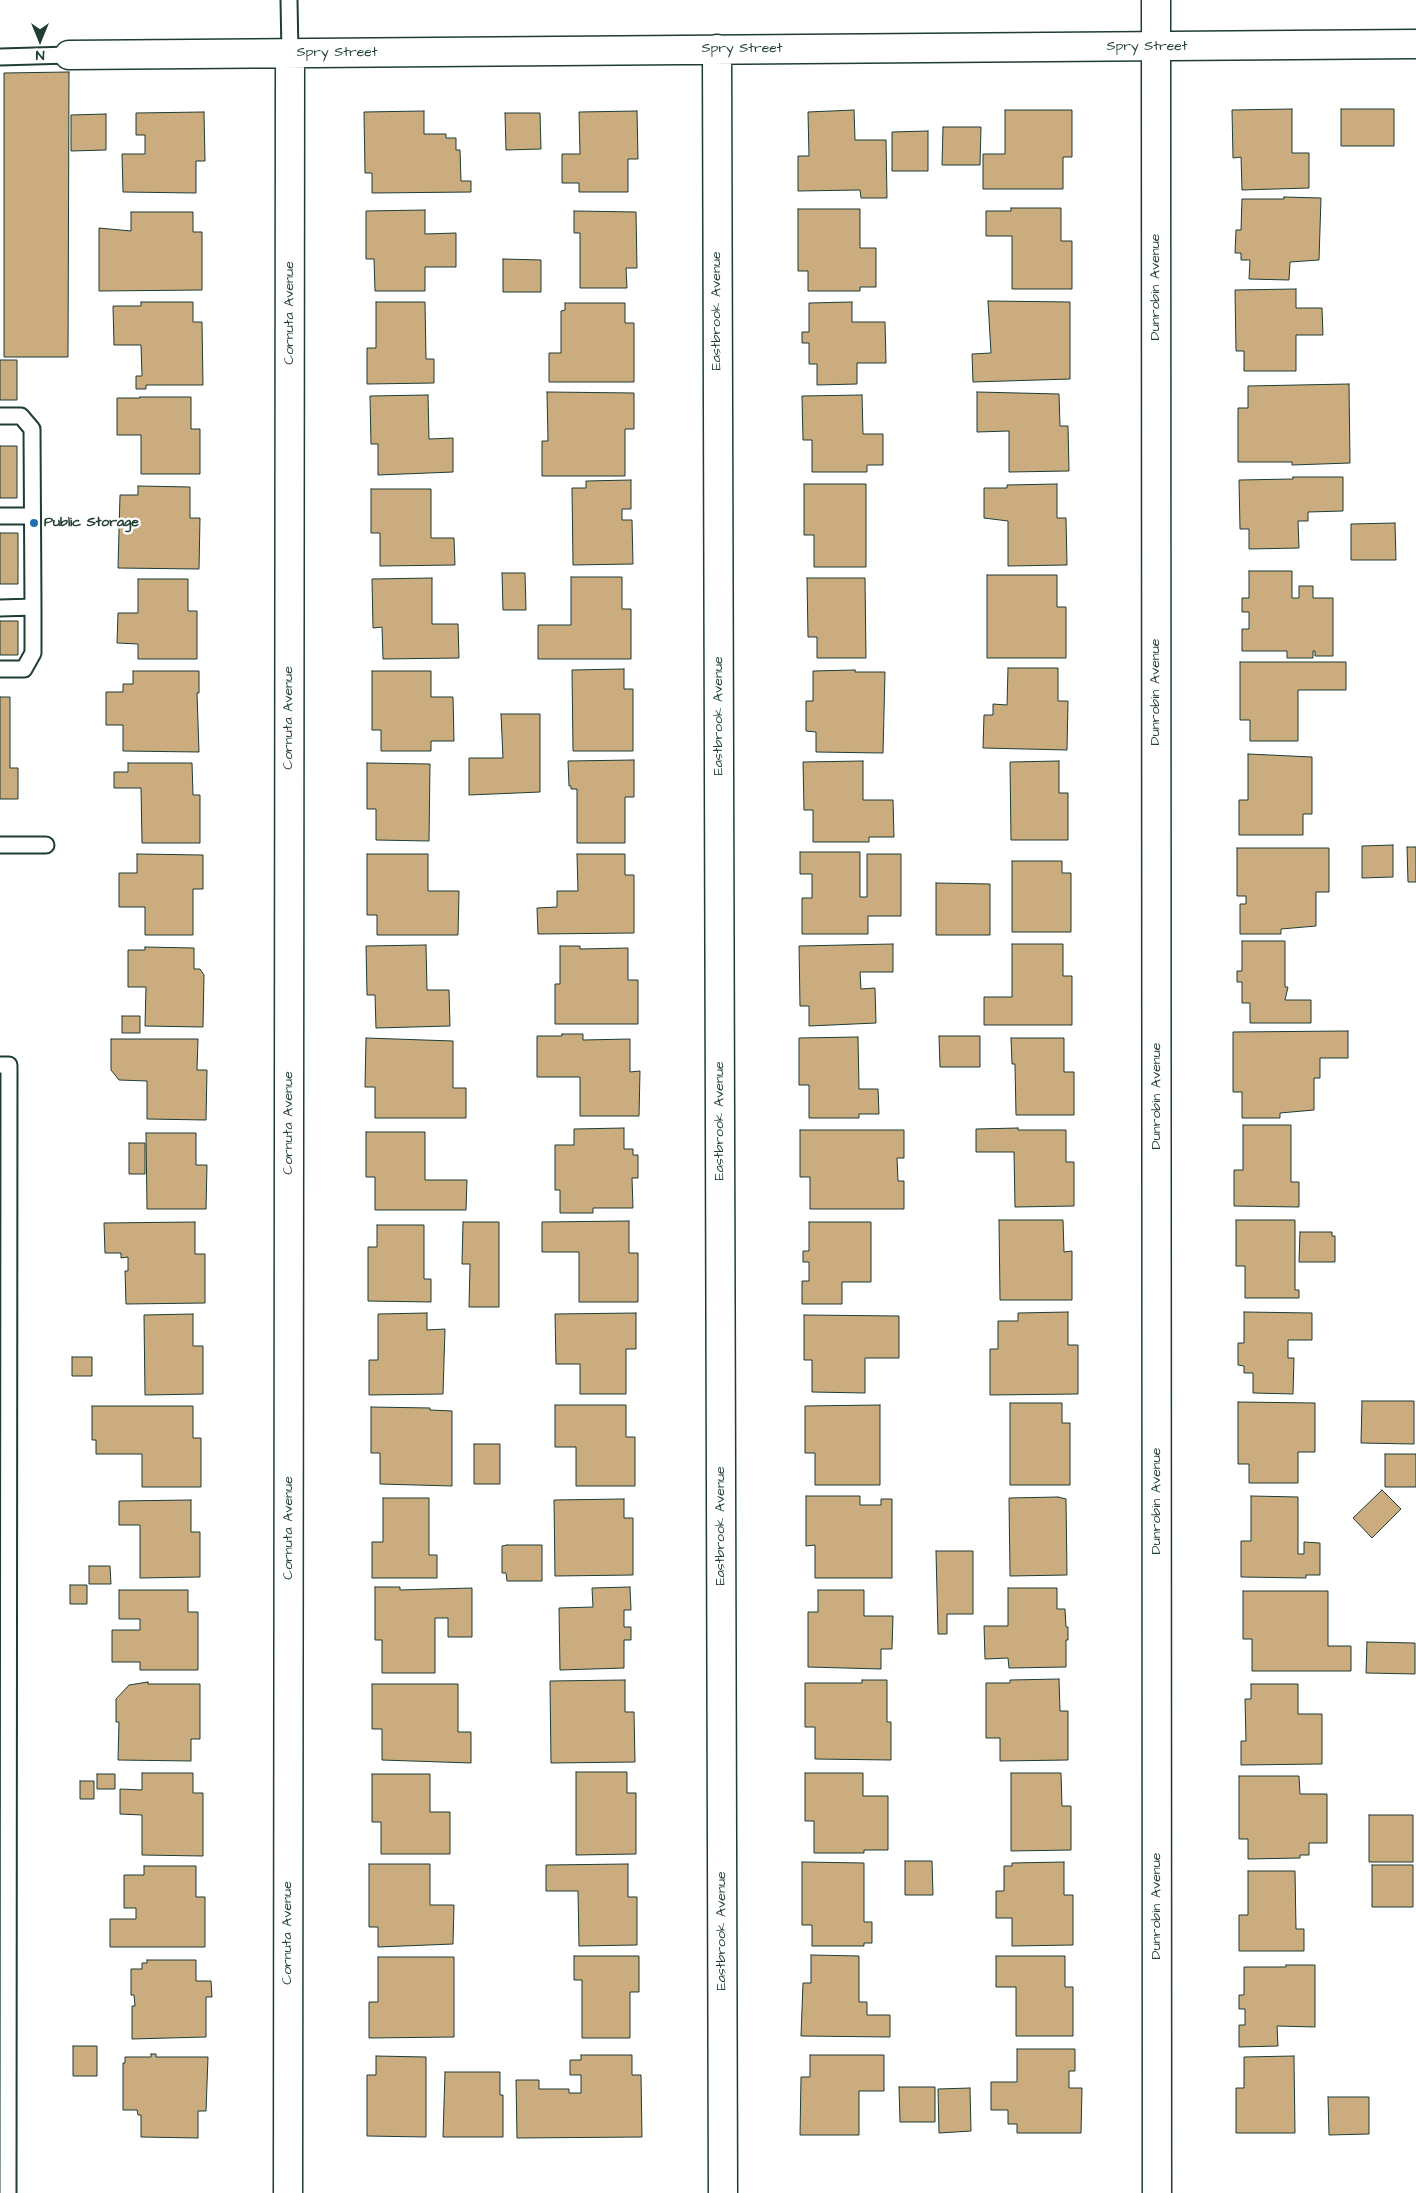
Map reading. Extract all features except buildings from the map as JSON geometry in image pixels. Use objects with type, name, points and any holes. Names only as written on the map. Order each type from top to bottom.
[{"type":"street","name":"Dunrobin Avenue","points":[[1156,0],[1157,2193]]},
{"type":"street","name":"Spry Street","points":[[69,55],[1416,44]]},
{"type":"street","name":"Eastbrook Avenue","points":[[717,50],[723,2193]]},
{"type":"street","name":"Cornuta Avenue","points":[[288,2193],[290,53]]},
{"type":"lane","points":[[289,0],[290,53]]},
{"type":"lane","points":[[0,57],[69,55]]},
{"type":"lane","points":[[0,416],[21,416],[32,429],[33,607],[33,653],[24,669],[0,669]]},
{"type":"lane","points":[[0,516],[32,516]]},
{"type":"lane","points":[[0,608],[33,607]]},
{"type":"lane","points":[[0,845],[46,845]]},
{"type":"lane","points":[[0,1065],[10,1065],[5,1311],[4,1814],[4,2131],[8,2193]]},
{"type":"place","name":"Public Storage","points":[[34,523]]}]
